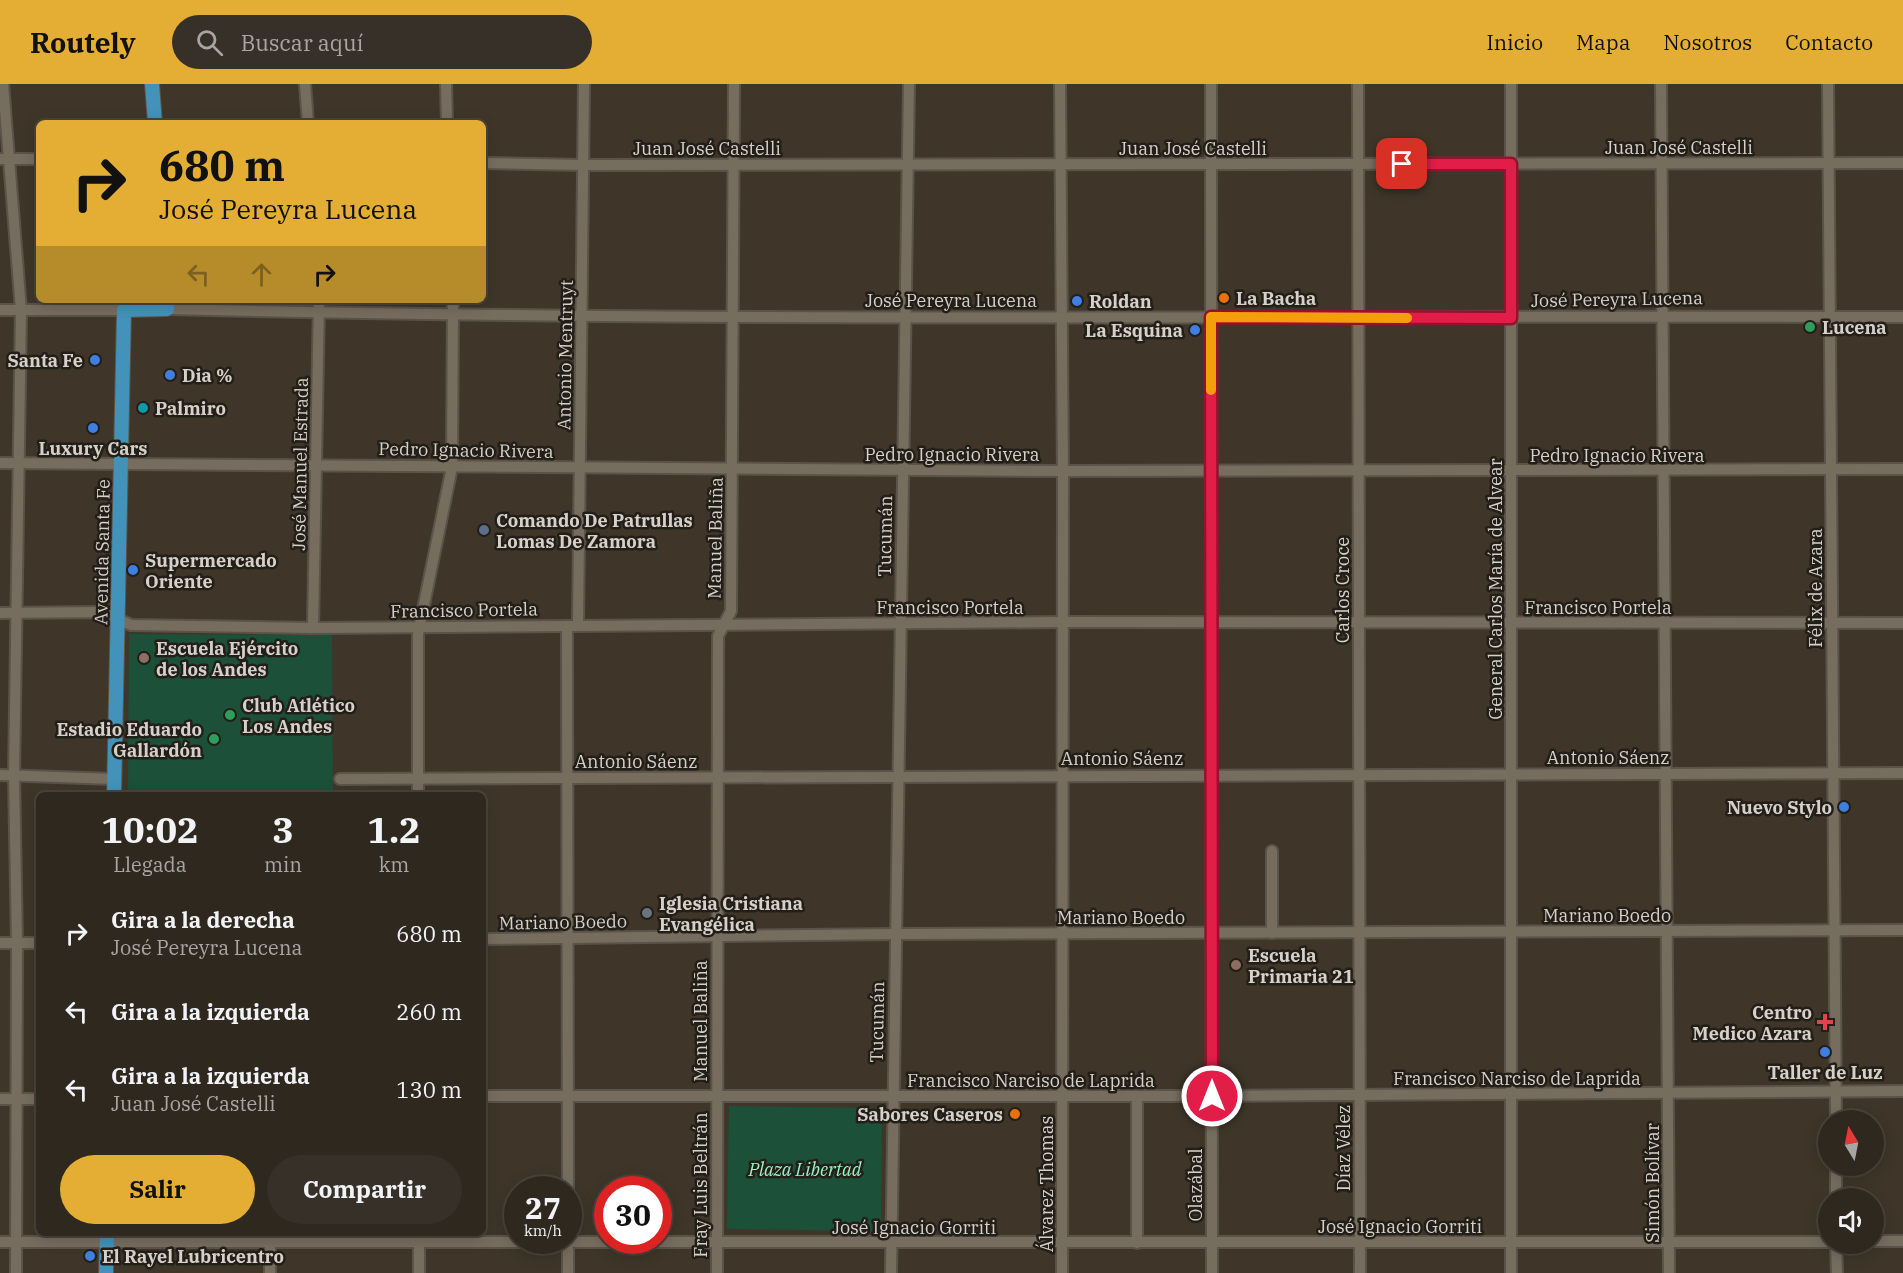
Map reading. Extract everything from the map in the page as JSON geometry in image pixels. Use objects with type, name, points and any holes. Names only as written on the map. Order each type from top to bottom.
[{"type":"main road","points":[[152,84],[155,120]]},
{"type":"main road","name":"José Pereyra Lucena","points":[[124,310],[166,305]]},
{"type":"main road","name":"Avenida Santa Fe","points":[[114,792],[124,310]]},
{"type":"main road","points":[[106,1273],[107,1238]]},
{"type":"street","points":[[3,84],[4,159],[21,309],[14,776],[17,943],[16,1273]]},
{"type":"street","points":[[305,84],[308,120]]},
{"type":"street","points":[[446,84],[447,120]]},
{"type":"street","name":"Antonio Mentruyt","points":[[568,1176],[568,777],[580,468],[584,84]]},
{"type":"street","name":"Manuel Baliña","points":[[716,1098],[718,636],[726,625],[730,610],[733,469],[734,84]]},
{"type":"street","name":"Tucumán","points":[[891,1273],[909,84]]},
{"type":"street","name":"Álvarez Thomas","points":[[1060,84],[1064,622],[1062,1273]]},
{"type":"street","name":"Olazábal","points":[[1211,84],[1212,1273]]},
{"type":"street","name":"Carlos Croce","points":[[1358,84],[1360,1096]]},
{"type":"street","name":"General Carlos María de Alvear","points":[[1511,84],[1511,1273]]},
{"type":"street","name":"Simón Bolívar","points":[[1661,84],[1669,1273]]},
{"type":"street","name":"Félix de Azara","points":[[1828,84],[1836,1110]]},
{"type":"street","points":[[4,159],[36,159]]},
{"type":"street","name":"Juan José Castelli","points":[[486,163],[1061,165],[1903,163]]},
{"type":"street","name":"José Manuel Estrada","points":[[313,628],[319,303]]},
{"type":"street","points":[[418,792],[419,627],[452,466],[453,303]]},
{"type":"street","name":"José Pereyra Lucena","points":[[166,305],[319,313],[583,317],[906,319],[1903,316]]},
{"type":"street","name":"José Pereyra Lucena","points":[[0,309],[124,310]]},
{"type":"street","name":"Pedro Ignacio Rivera","points":[[0,463],[317,463],[580,468],[1063,471],[1903,469]]},
{"type":"street","name":"Francisco Portela","points":[[0,613],[102,612],[131,625],[313,628],[1064,622],[1903,623]]},
{"type":"street","name":"Antonio Sáenz","points":[[340,779],[1903,772]]},
{"type":"street","points":[[0,775],[114,779]]},
{"type":"street","points":[[1272,851],[1272,933]]},
{"type":"street","name":"Mariano Boedo","points":[[486,939],[896,934],[1903,930]]},
{"type":"street","points":[[0,943],[36,943]]},
{"type":"street","name":"Francisco Narciso de Laprida","points":[[486,1096],[716,1098],[1360,1096],[1903,1091]]},
{"type":"street","points":[[1137,1096],[1137,1243]]},
{"type":"street","name":"Díaz Vélez","points":[[1360,1096],[1360,1273]]},
{"type":"street","name":"Fray Luis Beltrán","points":[[716,1098],[717,1273]]},
{"type":"street","points":[[0,1099],[36,1099]]},
{"type":"street","points":[[419,1237],[419,1273]]},
{"type":"street","name":"José Ignacio Gorriti","points":[[0,1242],[107,1238],[419,1237],[504,1239]]},
{"type":"street","points":[[270,1238],[270,1273]]},
{"type":"street","name":"José Ignacio Gorriti","points":[[582,1241],[1818,1242]]},
{"type":"street","points":[[1884,1241],[1903,1241]]},
{"type":"street","points":[[568,1254],[568,1273]]},
{"type":"street","points":[[1836,1254],[1837,1273]]},
{"type":"green space","name":"Club Atlético Los Andes","points":[[129,634],[332,635],[333,792],[128,792]]},
{"type":"green space","name":"Plaza Libertad","points":[[729,1106],[882,1108],[881,1231],[727,1229]]},
{"type":"slow traffic","points":[[1211,390],[1211,317],[1407,318]]},
{"type":"place","name":"La Bacha","points":[[1224,298]]},
{"type":"place","name":"Roldan","points":[[1077,301]]},
{"type":"place","name":"Lucena","points":[[1810,327]]},
{"type":"place","name":"La Esquina","points":[[1195,330]]},
{"type":"place","name":"Santa Fe","points":[[95,360]]},
{"type":"place","name":"Dia %","points":[[170,375]]},
{"type":"place","name":"Palmiro","points":[[143,408]]},
{"type":"place","name":"Luxury Cars","points":[[93,428]]},
{"type":"place","name":"Comando De Patrullas Lomas De Zamora","points":[[484,530]]},
{"type":"place","name":"Supermercado Oriente","points":[[133,570]]},
{"type":"place","name":"Escuela Ejército de los Andes","points":[[144,658]]},
{"type":"place","name":"Club Atlético Los Andes","points":[[230,715]]},
{"type":"place","name":"Estadio Eduardo Gallardón","points":[[214,739]]},
{"type":"place","name":"Nuevo Stylo","points":[[1844,807]]},
{"type":"place","name":"Iglesia Cristiana Evangélica","points":[[647,913]]},
{"type":"place","name":"Escuela Primaria 21","points":[[1236,965]]},
{"type":"place","name":"Centro Medico Azara","points":[[1825,1022]]},
{"type":"place","name":"Taller de Luz","points":[[1825,1052]]},
{"type":"place","name":"Sabores Caseros","points":[[1015,1114]]},
{"type":"place","name":"El Rayel Lubricentro","points":[[90,1256]]},
{"type":"route","points":[[1212,1096],[1211,317],[1511,318],[1511,164],[1402,164]]}]
